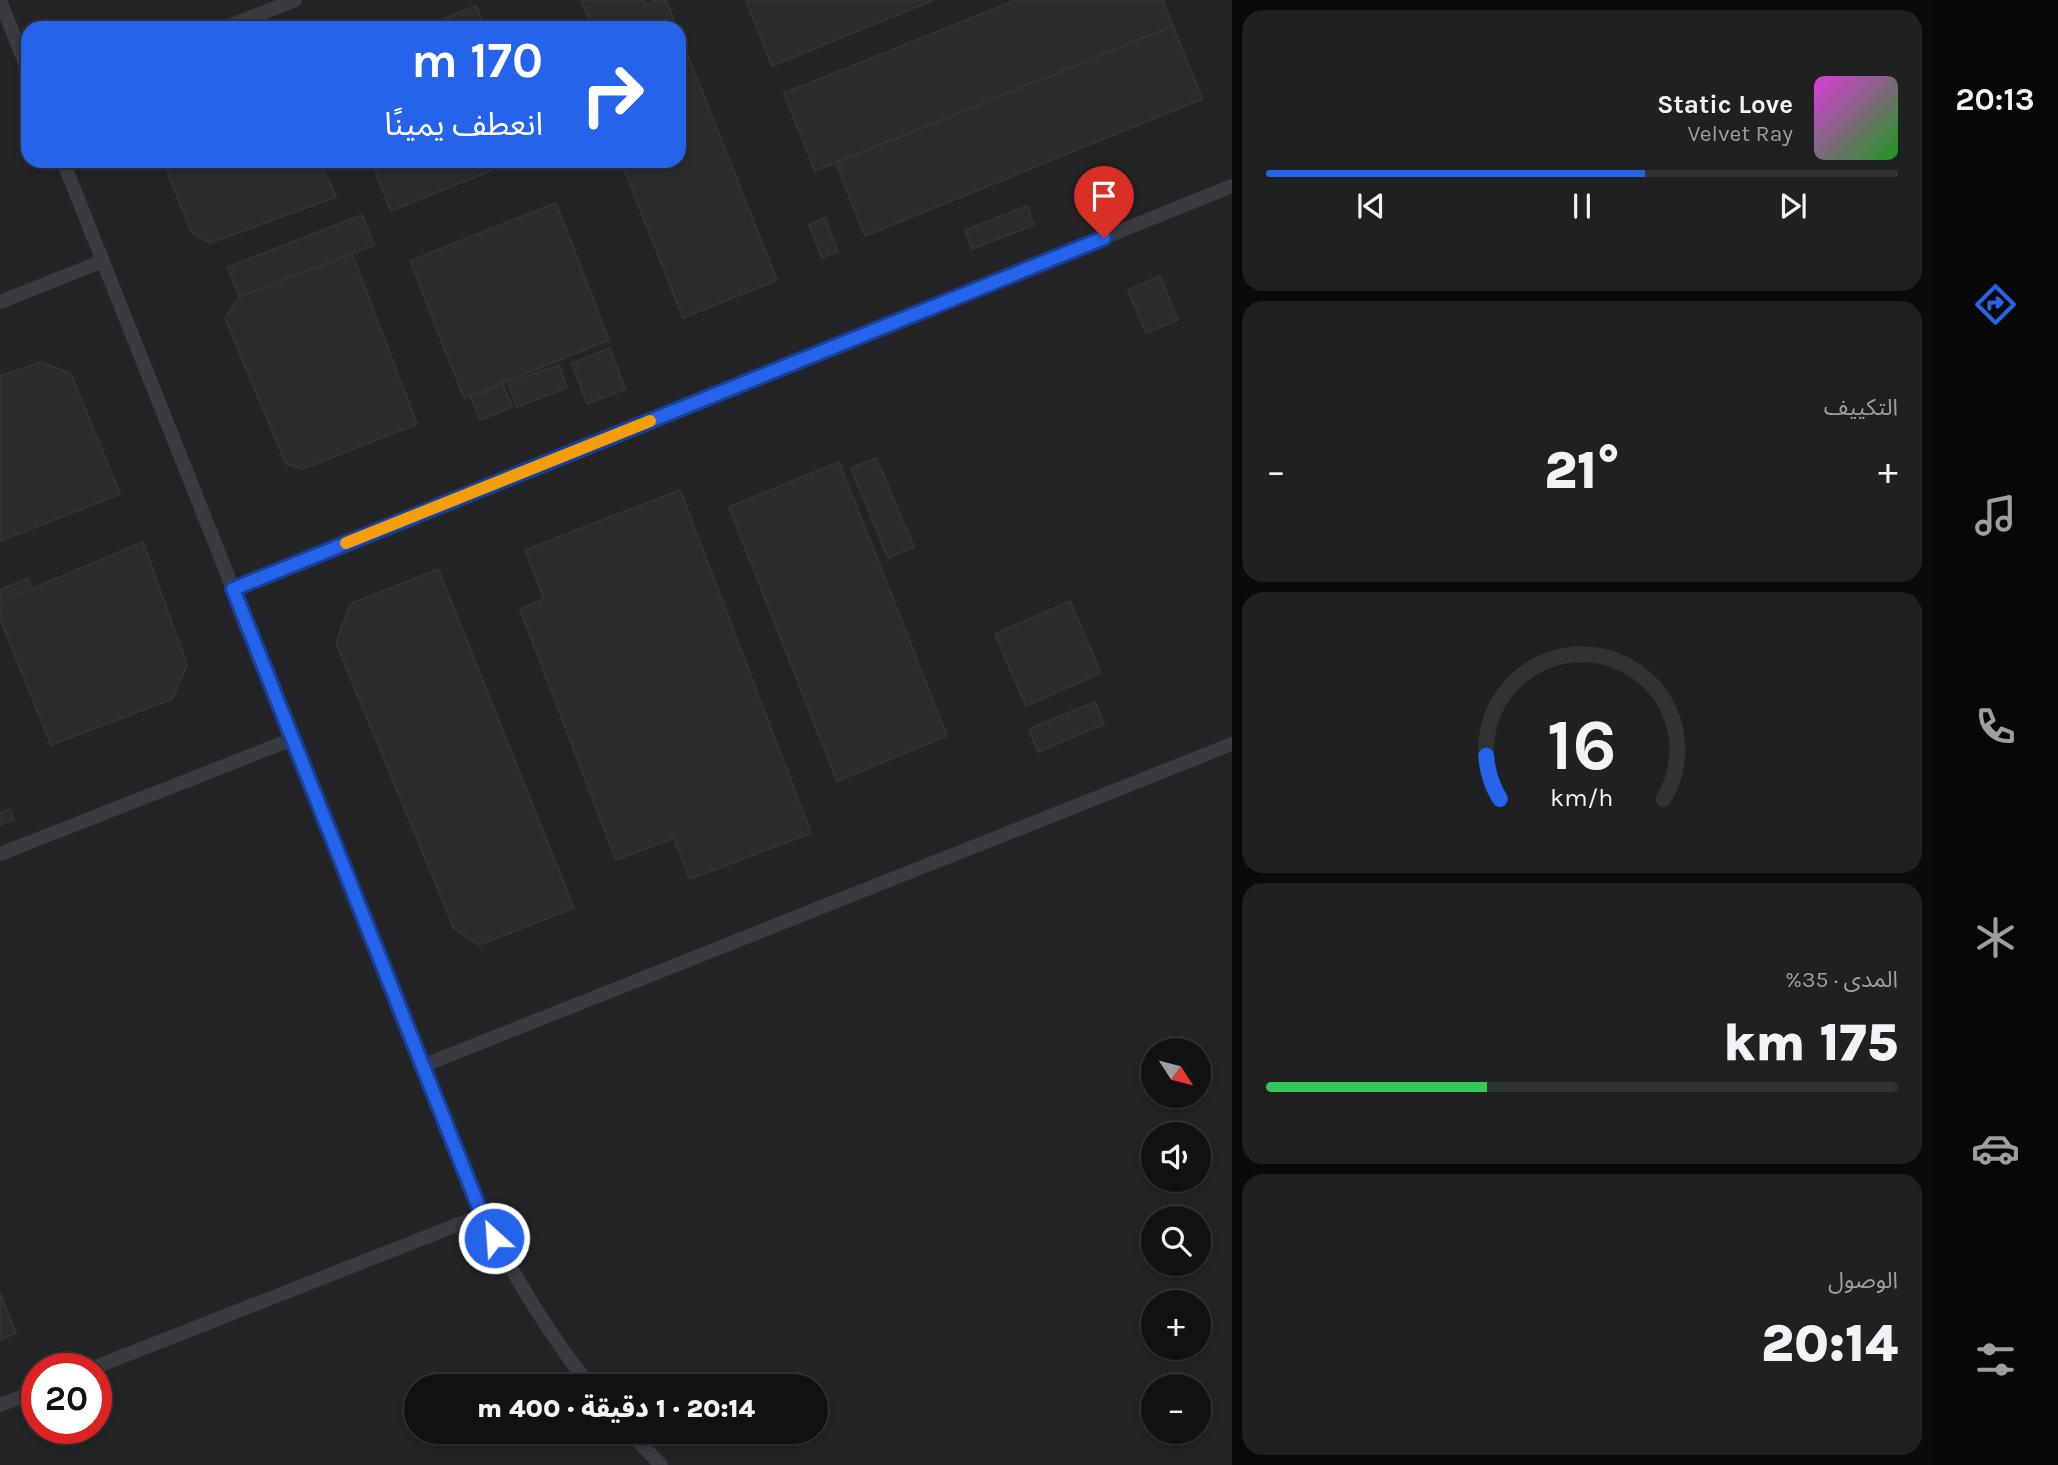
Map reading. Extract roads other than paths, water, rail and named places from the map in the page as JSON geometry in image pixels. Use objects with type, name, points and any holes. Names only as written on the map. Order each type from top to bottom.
[{"type":"lane","points":[[0,0],[21,53]]},
{"type":"lane","points":[[242,21],[295,0]]},
{"type":"lane","points":[[67,168],[482,1215],[518,1284],[560,1349],[580,1374]]},
{"type":"lane","points":[[233,589],[1232,186]]},
{"type":"lane","points":[[0,302],[103,261]]},
{"type":"lane","points":[[0,854],[293,739]]},
{"type":"lane","points":[[422,1066],[1232,744]]},
{"type":"lane","points":[[112,1361],[482,1215]]},
{"type":"lane","points":[[0,1405],[21,1397]]},
{"type":"lane","points":[[641,1444],[661,1465]]}]
